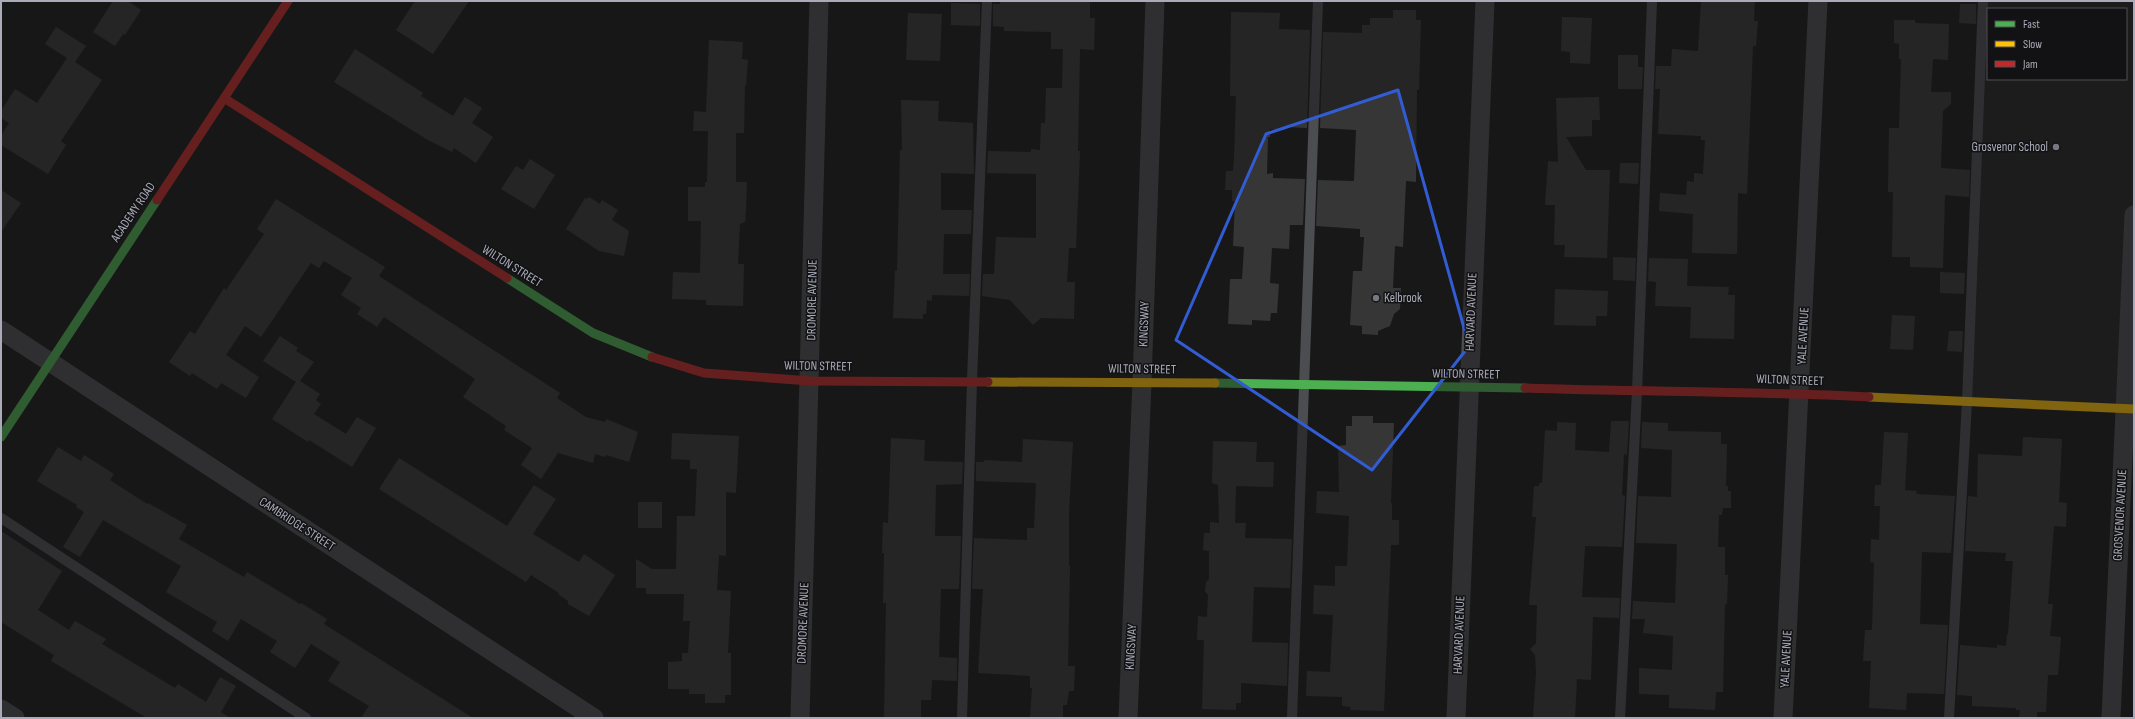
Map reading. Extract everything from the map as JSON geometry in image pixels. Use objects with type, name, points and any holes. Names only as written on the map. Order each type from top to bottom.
[{"type":"street","name":"ACADEMY ROAD","points":[[1,438],[49,362],[288,1]]},
{"type":"street","name":"DROMORE AVENUE","points":[[800,718],[819,1]]},
{"type":"street","name":"KINGSWAY","points":[[1128,718],[1142,382],[1155,1]]},
{"type":"street","name":"HARVARD AVENUE","points":[[1456,718],[1485,1]]},
{"type":"street","name":"YALE AVENUE","points":[[1783,718],[1818,1]]},
{"type":"street","name":"WILTON STREET","points":[[224,98],[593,332],[656,358],[704,373],[810,381],[972,380],[1142,382],[1800,394],[2130,409]]},
{"type":"street","name":"GROSVENOR AVENUE","points":[[2111,718],[2130,409],[2134,215]]},
{"type":"street","name":"CAMBRIDGE STREET","points":[[1,330],[594,718]]},
{"type":"street","points":[[1,709],[15,718]]},
{"type":"lane","points":[[962,718],[972,380],[987,1]]},
{"type":"lane","points":[[1292,718],[1318,1]]},
{"type":"lane","points":[[1620,718],[1637,392],[1652,1]]},
{"type":"lane","points":[[1949,718],[1968,402],[1983,1]]},
{"type":"lane","points":[[1,518],[306,718]]},
{"type":"highlighted area","points":[[1398,90],[1469,346],[1372,470],[1176,340],[1266,134]]},
{"type":"shaded area","name":"Grosvenor School","points":[[1983,1],[2134,1],[2134,215],[2125,409],[1968,402]]},
{"type":"building","points":[[113,1],[128,1],[141,10],[125,35],[123,34],[115,46],[93,32]]},
{"type":"building","points":[[415,1],[469,1],[433,54],[396,30]]},
{"type":"building","points":[[1000,1],[1090,1],[1090,18],[1095,18],[1094,50],[1080,49],[1078,151],[1080,151],[1076,248],[1069,248],[1067,282],[1075,282],[1074,319],[1041,318],[1033,325],[1010,300],[982,296],[983,274],[994,274],[996,237],[1036,238],[1036,174],[987,173],[988,151],[1031,152],[1031,149],[1040,150],[1041,123],[1045,123],[1046,88],[1062,88],[1063,49],[1051,49],[1051,32],[1004,31],[1004,27],[993,26],[993,4],[1000,4]]},
{"type":"building","points":[[1701,1],[1755,1],[1754,21],[1758,21],[1756,46],[1753,46],[1747,194],[1738,193],[1737,254],[1692,253],[1693,214],[1659,211],[1660,193],[1686,195],[1687,181],[1694,182],[1694,173],[1703,174],[1705,140],[1701,140],[1701,136],[1658,134],[1660,89],[1655,89],[1656,66],[1671,66],[1672,49],[1698,51]]},
{"type":"building","points":[[951,3],[980,4],[980,26],[951,25]]},
{"type":"building","points":[[1960,4],[1976,4],[1976,24],[1959,23]]},
{"type":"building","points":[[1393,10],[1416,10],[1416,20],[1421,20],[1419,90],[1417,90],[1416,182],[1406,181],[1403,247],[1395,246],[1393,288],[1401,288],[1400,309],[1394,314],[1390,326],[1378,331],[1378,335],[1362,334],[1362,326],[1350,325],[1353,271],[1362,271],[1364,237],[1360,237],[1360,229],[1316,226],[1318,180],[1354,181],[1356,130],[1320,128],[1323,32],[1362,33],[1362,25],[1370,25],[1370,18],[1393,18]]},
{"type":"building","points":[[1231,12],[1280,13],[1279,29],[1310,30],[1307,128],[1285,127],[1285,130],[1270,129],[1270,137],[1268,137],[1267,174],[1273,173],[1273,178],[1305,179],[1303,225],[1290,225],[1289,249],[1272,248],[1270,283],[1279,284],[1277,313],[1271,313],[1270,321],[1252,320],[1252,325],[1228,324],[1230,279],[1242,279],[1244,247],[1233,246],[1235,201],[1232,201],[1232,190],[1225,190],[1226,171],[1233,171],[1234,158],[1236,96],[1230,96]]},
{"type":"building","points":[[908,13],[942,14],[940,61],[906,60]]},
{"type":"building","points":[[1562,17],[1592,18],[1590,64],[1570,63],[1570,52],[1561,51]]},
{"type":"building","points":[[1894,20],[1915,20],[1915,23],[1949,24],[1948,60],[1933,59],[1931,92],[1951,92],[1951,104],[1943,111],[1941,168],[1970,170],[1969,197],[1945,195],[1943,268],[1910,267],[1910,257],[1892,257],[1893,192],[1888,192],[1889,128],[1899,128],[1901,59],[1899,59],[1899,44],[1894,43]]},
{"type":"building","points":[[56,27],[86,46],[75,62],[102,80],[61,141],[66,145],[48,174],[1,145],[1,136],[9,123],[1,118],[1,111],[15,89],[37,103],[67,58],[45,44]]},
{"type":"building","points":[[709,40],[743,42],[742,59],[748,60],[745,85],[744,133],[736,133],[736,182],[747,182],[745,222],[740,224],[738,264],[744,264],[743,306],[706,305],[706,300],[672,299],[673,272],[700,273],[701,221],[688,221],[688,187],[705,187],[705,182],[707,182],[708,131],[693,131],[694,111],[706,112]]},
{"type":"building","points":[[355,49],[423,93],[421,96],[453,116],[465,97],[482,108],[472,123],[493,137],[476,163],[454,148],[452,152],[428,140],[334,82]]},
{"type":"building","points":[[1618,55],[1638,55],[1638,67],[1643,67],[1642,89],[1618,89]]},
{"type":"building","points":[[1599,97],[1600,120],[1592,120],[1592,136],[1566,137],[1586,170],[1610,170],[1607,258],[1564,257],[1565,245],[1554,245],[1555,205],[1545,205],[1548,161],[1558,162],[1556,98]]},
{"type":"building","points":[[901,100],[939,101],[938,121],[973,123],[974,174],[941,173],[941,210],[972,210],[971,234],[944,234],[943,274],[970,274],[969,296],[932,295],[932,301],[927,300],[926,314],[923,314],[923,319],[893,318],[895,270],[897,271],[900,150],[902,150]]},
{"type":"building","points":[[530,159],[555,175],[534,209],[501,189],[516,166],[523,170]]},
{"type":"building","points":[[1620,163],[1639,163],[1638,184],[1619,183]]},
{"type":"building","points":[[1,190],[21,203],[1,232]]},
{"type":"building","points":[[589,197],[600,204],[602,200],[618,210],[612,220],[629,231],[624,256],[599,251],[566,229],[585,198],[587,199]]},
{"type":"building","points":[[276,199],[385,267],[379,276],[560,393],[557,398],[586,417],[605,422],[606,419],[638,432],[629,462],[606,455],[605,457],[595,454],[593,463],[558,453],[541,479],[521,465],[532,448],[504,430],[506,426],[463,397],[475,379],[384,317],[377,327],[357,314],[361,308],[341,295],[352,278],[324,261],[319,268],[311,263],[261,337],[245,326],[226,355],[259,377],[246,398],[221,383],[217,389],[192,373],[190,376],[169,362],[190,331],[195,334],[224,288],[226,290],[264,234],[257,229]]},
{"type":"building","points":[[1613,257],[1636,258],[1635,281],[1613,280]]},
{"type":"building","points":[[1649,258],[1688,259],[1687,286],[1729,287],[1728,295],[1735,295],[1734,339],[1690,338],[1691,307],[1655,306],[1656,282],[1648,281]]},
{"type":"building","points":[[1940,272],[1965,273],[1964,294],[1940,293]]},
{"type":"building","points":[[1555,289],[1608,291],[1607,316],[1596,316],[1596,326],[1554,325]]},
{"type":"building","points":[[1892,315],[1915,316],[1913,350],[1890,349]]},
{"type":"building","points":[[1949,331],[1963,331],[1962,352],[1947,351]]},
{"type":"building","points":[[280,336],[298,348],[296,351],[314,362],[300,381],[320,394],[316,400],[321,404],[314,414],[346,434],[357,417],[376,428],[352,467],[309,440],[308,442],[272,419],[296,382],[263,361]]},
{"type":"building","points":[[1352,416],[1373,416],[1373,423],[1394,423],[1391,503],[1392,520],[1399,520],[1399,545],[1391,545],[1384,711],[1350,710],[1351,707],[1342,706],[1342,697],[1306,696],[1307,671],[1330,672],[1333,615],[1313,614],[1314,585],[1335,586],[1335,566],[1347,566],[1349,516],[1316,513],[1317,491],[1339,492],[1338,446],[1346,445],[1346,426],[1352,426]]},
{"type":"building","points":[[1611,421],[1629,421],[1627,455],[1624,454],[1622,495],[1625,496],[1622,547],[1585,546],[1582,597],[1620,598],[1619,618],[1593,617],[1591,680],[1577,679],[1575,718],[1533,718],[1536,673],[1535,655],[1530,649],[1536,643],[1537,605],[1529,605],[1536,517],[1532,517],[1534,486],[1539,486],[1539,483],[1542,483],[1545,430],[1557,431],[1557,422],[1576,423],[1575,450],[1609,452]]},
{"type":"building","points":[[1642,422],[1668,423],[1668,431],[1721,432],[1721,444],[1727,444],[1726,486],[1728,486],[1728,491],[1731,491],[1731,508],[1723,508],[1722,515],[1719,515],[1718,547],[1725,547],[1725,575],[1728,575],[1727,604],[1725,604],[1723,692],[1716,692],[1715,710],[1669,708],[1669,695],[1639,694],[1639,668],[1672,670],[1673,636],[1643,633],[1645,619],[1632,619],[1633,601],[1675,603],[1677,544],[1636,543],[1638,496],[1671,497],[1672,450],[1641,448]]},
{"type":"building","points":[[1884,432],[1908,433],[1905,490],[1917,491],[1916,494],[1955,496],[1951,553],[1922,552],[1920,624],[1948,625],[1944,694],[1907,693],[1906,710],[1869,708],[1871,661],[1863,661],[1865,630],[1872,630],[1874,563],[1870,562],[1871,539],[1879,540],[1880,506],[1874,506],[1875,485],[1881,485]]},
{"type":"building","points":[[672,433],[739,436],[736,493],[726,492],[726,556],[719,555],[717,590],[731,591],[728,653],[731,653],[731,695],[725,695],[725,703],[705,703],[705,694],[689,694],[689,689],[668,689],[668,662],[682,661],[682,653],[688,653],[690,621],[683,621],[684,594],[646,594],[646,588],[636,588],[636,559],[652,569],[676,569],[677,516],[695,516],[697,469],[690,469],[690,460],[671,459]]},
{"type":"building","points":[[2023,437],[2062,439],[2059,502],[2067,503],[2066,527],[2054,526],[2048,604],[2053,604],[2050,636],[2061,637],[2058,675],[2048,675],[2046,712],[2037,712],[2037,718],[2019,718],[2020,710],[2016,710],[2016,708],[1972,706],[1972,696],[1957,695],[1960,645],[1997,648],[1997,645],[2006,646],[2008,634],[2013,561],[2005,561],[2006,553],[1965,551],[1968,496],[1977,497],[1978,454],[2022,456]]},
{"type":"building","points":[[891,438],[925,440],[924,461],[963,462],[962,484],[936,485],[935,536],[961,536],[959,589],[941,589],[939,657],[957,658],[957,681],[932,680],[931,700],[921,700],[921,718],[884,718],[886,603],[883,603],[884,553],[882,553],[883,522],[888,523]]},
{"type":"building","points":[[1023,439],[1073,442],[1069,512],[1070,566],[1068,666],[1075,666],[1074,691],[1069,691],[1067,705],[1063,705],[1063,718],[1030,718],[1032,688],[1030,688],[1030,676],[978,673],[983,589],[972,589],[974,538],[1027,540],[1027,528],[1034,528],[1036,483],[976,481],[976,462],[984,462],[984,460],[1022,462]]},
{"type":"building","points":[[1213,441],[1257,442],[1256,462],[1274,462],[1273,487],[1236,486],[1235,523],[1246,523],[1245,538],[1292,539],[1290,588],[1254,587],[1252,642],[1288,643],[1287,686],[1241,683],[1241,703],[1236,703],[1236,710],[1202,709],[1204,640],[1197,640],[1198,616],[1207,617],[1208,595],[1205,591],[1206,582],[1209,579],[1209,551],[1203,550],[1204,533],[1210,533],[1210,522],[1219,523],[1218,485],[1212,483]]},
{"type":"building","points":[[58,447],[81,461],[84,455],[114,474],[110,480],[147,504],[148,503],[187,525],[179,539],[244,577],[247,572],[300,604],[301,603],[327,619],[324,624],[473,718],[361,718],[369,706],[328,681],[340,662],[311,644],[295,668],[270,652],[277,641],[241,619],[228,641],[212,631],[217,622],[166,592],[181,566],[103,520],[80,557],[63,547],[84,512],[76,507],[77,505],[37,481]]},
{"type":"building","points":[[399,458],[507,526],[534,485],[556,499],[533,534],[579,562],[584,554],[615,575],[589,616],[568,604],[568,601],[558,594],[559,593],[531,575],[526,582],[379,489]]},
{"type":"building","points":[[638,502],[662,502],[662,528],[638,528]]},
{"type":"building","points":[[1,531],[62,571],[38,610],[69,630],[75,621],[106,639],[102,644],[175,688],[178,684],[206,702],[220,677],[236,686],[221,712],[230,718],[147,718],[51,661],[54,655],[1,622]]},
{"type":"traffic: fast","points":[[1,437],[157,200]]},
{"type":"traffic: fast","points":[[507,278],[593,333],[652,357]]},
{"type":"traffic: fast","points":[[1215,383],[1525,388]]},
{"type":"traffic: slow","points":[[988,382],[1215,383]]},
{"type":"traffic: slow","points":[[1869,397],[2134,409]]},
{"type":"traffic: jam","points":[[157,200],[288,1]]},
{"type":"traffic: jam","points":[[224,98],[507,278]]},
{"type":"traffic: jam","points":[[652,357],[704,373],[810,381],[988,382]]},
{"type":"traffic: jam","points":[[1525,388],[1869,397]]},
{"type":"place","name":"Grosvenor School","points":[[2056,147]]},
{"type":"place","name":"Kelbrook","points":[[1376,298]]}]
